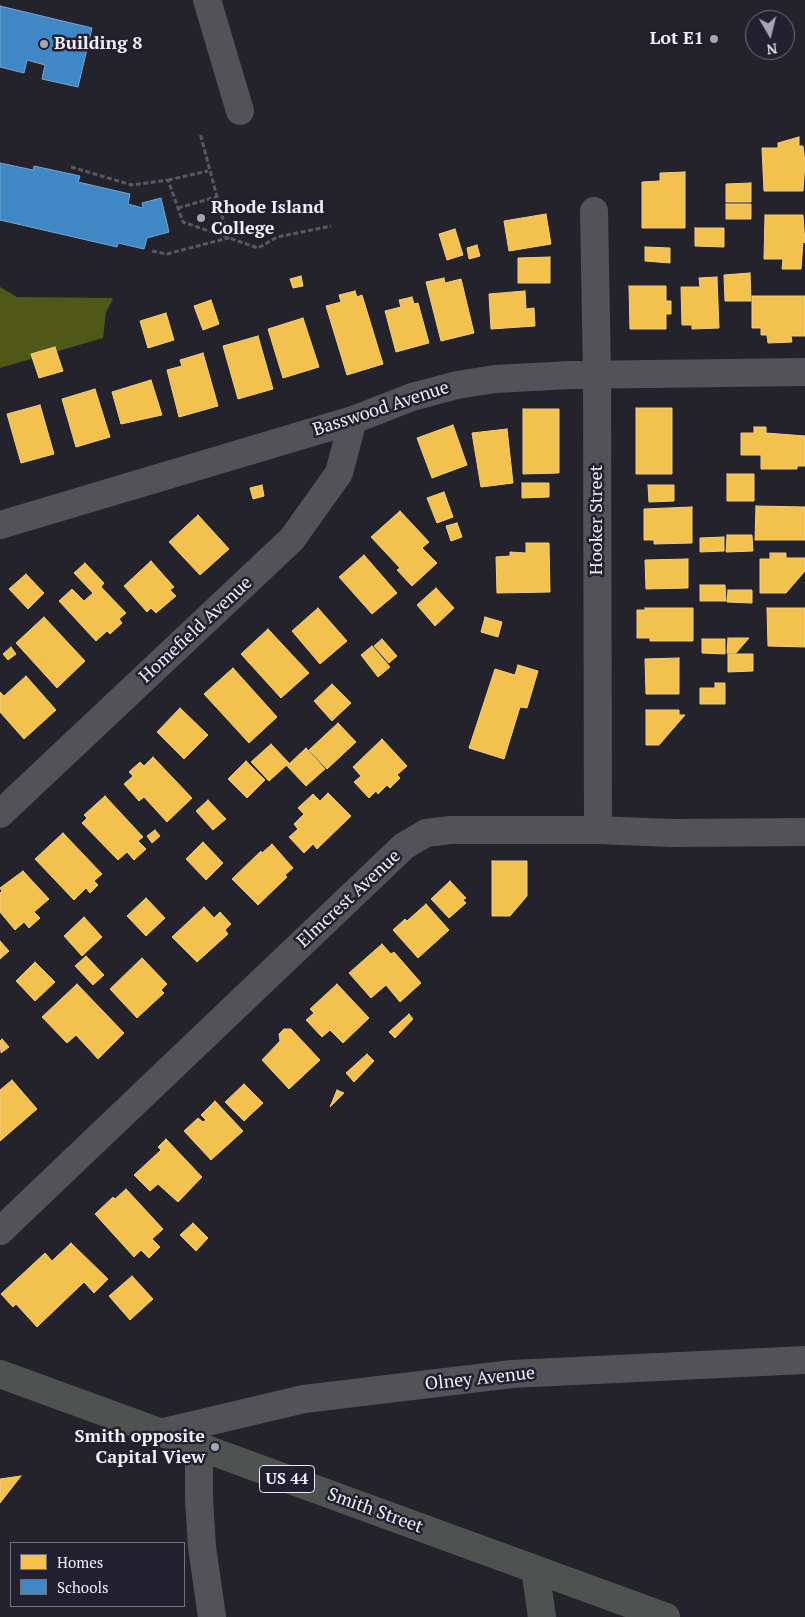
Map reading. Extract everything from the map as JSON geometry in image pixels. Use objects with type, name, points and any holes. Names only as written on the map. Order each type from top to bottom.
[{"type":"main road","points":[[0,1352],[38,1387]]},
{"type":"main road","name":"Smith Street","points":[[0,1374],[666,1617]]},
{"type":"main road","points":[[535,1569],[542,1617]]},
{"type":"street","points":[[207,0],[240,111]]},
{"type":"street","name":"Hooker Street","points":[[594,211],[597,375],[598,830]]},
{"type":"street","name":"Basswood Avenue","points":[[0,525],[352,420],[412,397],[457,385],[495,379],[597,375],[805,372]]},
{"type":"street","name":"Homefield Avenue","points":[[0,814],[292,539],[339,473],[352,420]]},
{"type":"street","name":"Elmcrest Avenue","points":[[0,1231],[404,846],[426,833],[450,830],[598,830],[672,833],[805,832]]},
{"type":"street","name":"Olney Avenue","points":[[160,1433],[304,1399],[512,1374],[805,1360]]},
{"type":"street","points":[[198,1447],[202,1547],[212,1617]]},
{"type":"path","points":[[200,133],[208,171],[228,238]]},
{"type":"path","points":[[71,167],[132,184],[168,180],[208,171]]},
{"type":"path","points":[[168,180],[183,222],[258,248],[277,238],[331,226]]},
{"type":"path","points":[[178,208],[216,198]]},
{"type":"path","points":[[152,251],[167,254],[228,238]]},
{"type":"green space","points":[[0,287],[17,297],[111,298],[113,299],[106,312],[103,338],[0,368]]},
{"type":"building: Homes","points":[[799,137],[799,146],[803,146],[805,162],[803,191],[764,191],[762,148],[778,148],[778,143]]},
{"type":"building: Homes","points":[[685,172],[685,228],[642,228],[642,182],[660,181],[660,173]]},
{"type":"building: Homes","points":[[751,183],[751,202],[726,202],[726,184]]},
{"type":"building: Homes","points":[[726,204],[751,204],[751,219],[726,219]]},
{"type":"building: Homes","points":[[546,214],[551,244],[509,251],[504,221]]},
{"type":"building: Homes","points":[[765,215],[803,215],[805,243],[803,242],[801,269],[782,269],[783,259],[764,259]]},
{"type":"building: Homes","points":[[695,228],[724,228],[724,247],[695,246]]},
{"type":"building: Homes","points":[[455,229],[463,255],[447,260],[439,234]]},
{"type":"building: Homes","points":[[477,245],[480,256],[469,259],[467,248]]},
{"type":"building: Homes","points":[[645,247],[670,248],[670,263],[645,261]]},
{"type":"building: Homes","points":[[550,257],[550,283],[518,283],[518,258]]},
{"type":"building: Homes","points":[[750,273],[751,301],[725,301],[724,275]]},
{"type":"building: Homes","points":[[301,276],[303,286],[293,288],[290,279]]},
{"type":"building: Homes","points":[[717,277],[719,328],[692,329],[692,325],[682,325],[681,287],[700,287],[699,278]]},
{"type":"building: Homes","points":[[444,278],[445,283],[461,279],[474,333],[441,341],[426,282]]},
{"type":"building: Homes","points":[[629,286],[666,286],[666,301],[671,301],[671,314],[666,314],[666,329],[630,329]]},
{"type":"building: Homes","points":[[355,291],[357,297],[362,295],[383,364],[347,375],[326,306],[341,302],[339,295]]},
{"type":"building: Homes","points":[[525,291],[526,309],[534,308],[535,326],[491,329],[489,294]]},
{"type":"building: Homes","points":[[752,296],[805,296],[805,336],[791,336],[792,342],[768,343],[767,335],[761,335],[761,328],[752,328]]},
{"type":"building: Homes","points":[[412,297],[414,304],[418,303],[429,343],[396,352],[385,311],[401,307],[399,300]]},
{"type":"building: Homes","points":[[211,300],[219,324],[203,330],[194,306]]},
{"type":"building: Homes","points":[[166,313],[174,340],[148,348],[140,321]]},
{"type":"building: Homes","points":[[303,318],[319,367],[283,378],[268,329]]},
{"type":"building: Homes","points":[[258,336],[273,389],[238,399],[223,346]]},
{"type":"building: Homes","points":[[55,347],[63,371],[39,378],[31,354]]},
{"type":"building: Homes","points":[[203,353],[218,406],[179,417],[167,370],[182,366],[180,360]]},
{"type":"building: Homes","points":[[151,380],[162,415],[121,424],[112,392]]},
{"type":"building: Homes","points":[[95,389],[110,437],[76,447],[62,399]]},
{"type":"building: Homes","points":[[40,405],[54,454],[21,463],[7,414]]},
{"type":"building: Homes","points":[[636,408],[672,408],[672,474],[636,474]]},
{"type":"building: Homes","points":[[523,409],[559,409],[559,473],[523,474]]},
{"type":"building: Homes","points":[[453,425],[467,465],[432,478],[417,438]]},
{"type":"building: Homes","points":[[754,427],[766,427],[766,433],[805,436],[805,466],[797,466],[797,469],[761,469],[761,455],[741,455],[741,433],[754,433]]},
{"type":"building: Homes","points":[[507,429],[513,483],[481,487],[472,433]]},
{"type":"building: Homes","points":[[727,474],[754,474],[754,501],[727,501]]},
{"type":"building: Homes","points":[[522,483],[549,483],[549,497],[522,498]]},
{"type":"building: Homes","points":[[262,485],[264,496],[253,499],[250,488]]},
{"type":"building: Homes","points":[[648,485],[674,485],[674,501],[649,502]]},
{"type":"building: Homes","points":[[444,492],[453,517],[437,523],[427,498]]},
{"type":"building: Homes","points":[[756,506],[805,507],[805,540],[755,540]]},
{"type":"building: Homes","points":[[692,507],[692,543],[654,544],[654,540],[644,540],[644,509]]},
{"type":"building: Homes","points":[[400,511],[429,542],[422,548],[437,563],[412,586],[397,570],[400,568],[371,537]]},
{"type":"building: Homes","points":[[198,515],[229,549],[200,575],[169,542]]},
{"type":"building: Homes","points":[[457,523],[462,537],[451,541],[446,526]]},
{"type":"building: Homes","points":[[727,535],[752,535],[753,551],[726,552]]},
{"type":"building: Homes","points":[[724,537],[724,551],[700,552],[700,538]]},
{"type":"building: Homes","points":[[526,543],[549,543],[550,592],[497,593],[496,557],[510,556],[510,552],[526,553]]},
{"type":"building: Homes","points":[[770,553],[786,553],[786,558],[805,558],[805,571],[786,593],[760,593],[760,559],[770,559]]},
{"type":"building: Homes","points":[[364,555],[397,593],[372,614],[339,577]]},
{"type":"building: Homes","points":[[688,559],[688,588],[646,589],[645,560]]},
{"type":"building: Homes","points":[[151,561],[174,587],[170,590],[176,596],[156,613],[151,608],[147,612],[124,586]]},
{"type":"building: Homes","points":[[85,563],[104,583],[101,587],[126,613],[119,619],[122,623],[110,634],[107,631],[96,641],[59,601],[72,589],[84,601],[93,593],[74,573]]},
{"type":"building: Homes","points":[[26,574],[44,593],[28,609],[9,589]]},
{"type":"building: Homes","points":[[700,585],[725,585],[726,601],[700,601]]},
{"type":"building: Homes","points":[[436,588],[454,608],[435,626],[417,605]]},
{"type":"building: Homes","points":[[728,590],[752,590],[752,603],[727,602]]},
{"type":"building: Homes","points":[[318,608],[347,641],[320,664],[292,631]]},
{"type":"building: Homes","points":[[645,608],[693,608],[693,641],[650,641],[650,638],[637,638],[637,610],[645,610]]},
{"type":"building: Homes","points":[[767,608],[805,608],[805,647],[768,646]]},
{"type":"building: Homes","points":[[44,617],[85,661],[57,688],[16,643]]},
{"type":"building: Homes","points":[[485,617],[502,622],[498,637],[481,632]]},
{"type":"building: Homes","points":[[268,629],[309,673],[281,698],[241,654]]},
{"type":"building: Homes","points":[[728,638],[749,638],[736,653],[727,653]]},
{"type":"building: Homes","points":[[382,639],[397,656],[389,663],[374,646]]},
{"type":"building: Homes","points":[[702,639],[725,639],[725,654],[702,653]]},
{"type":"building: Homes","points":[[372,646],[390,667],[378,677],[361,655]]},
{"type":"building: Homes","points":[[11,647],[16,654],[8,660],[3,654]]},
{"type":"building: Homes","points":[[728,654],[753,654],[753,671],[728,672]]},
{"type":"building: Homes","points":[[679,658],[679,694],[646,694],[645,659]]},
{"type":"building: Homes","points":[[518,665],[538,671],[527,708],[520,707],[504,759],[469,748],[495,669],[515,675]]},
{"type":"building: Homes","points":[[233,668],[277,717],[249,743],[204,694]]},
{"type":"building: Homes","points":[[26,676],[56,710],[24,739],[0,712],[0,692],[4,696]]},
{"type":"building: Homes","points":[[715,683],[725,683],[725,704],[700,704],[700,688],[715,688]]},
{"type":"building: Homes","points":[[332,684],[351,703],[332,721],[314,701]]},
{"type":"building: Homes","points":[[180,708],[208,735],[184,759],[157,732]]},
{"type":"building: Homes","points":[[646,710],[679,710],[679,715],[685,715],[659,745],[646,745]]},
{"type":"building: Homes","points":[[338,723],[356,742],[327,769],[309,750]]},
{"type":"building: Homes","points":[[382,739],[407,766],[397,775],[400,778],[390,788],[387,785],[378,794],[376,791],[369,798],[354,782],[361,776],[353,767]]},
{"type":"building: Homes","points":[[271,744],[289,763],[269,781],[251,762]]},
{"type":"building: Homes","points":[[306,748],[325,769],[306,786],[287,766]]},
{"type":"building: Homes","points":[[153,757],[192,798],[167,822],[144,797],[139,801],[124,784],[133,776],[129,772],[140,762],[144,766]]},
{"type":"building: Homes","points":[[246,761],[265,780],[247,798],[228,779]]},
{"type":"building: Homes","points":[[328,793],[351,816],[317,849],[313,844],[304,853],[289,837],[298,829],[294,824],[304,814],[298,808],[313,794],[320,801]]},
{"type":"building: Homes","points":[[105,796],[143,837],[138,841],[146,849],[134,860],[127,852],[118,860],[82,823],[87,818],[84,815]]},
{"type":"building: Homes","points":[[208,800],[226,819],[213,830],[196,811]]},
{"type":"building: Homes","points":[[155,830],[160,836],[152,843],[147,836]]},
{"type":"building: Homes","points":[[63,833],[102,874],[94,881],[98,885],[90,893],[86,888],[74,900],[35,859]]},
{"type":"building: Homes","points":[[203,842],[223,863],[206,880],[186,859]]},
{"type":"building: Homes","points":[[272,844],[293,868],[285,875],[287,877],[258,905],[232,879],[261,851],[262,853]]},
{"type":"building: Homes","points":[[492,861],[527,861],[527,896],[510,916],[492,916]]},
{"type":"building: Homes","points":[[23,871],[49,899],[34,912],[40,918],[29,928],[24,922],[15,930],[0,912],[0,893],[2,891],[0,888]]},
{"type":"building: Homes","points":[[450,881],[466,898],[463,900],[466,903],[449,918],[431,899]]},
{"type":"building: Homes","points":[[146,898],[165,918],[146,936],[127,916]]},
{"type":"building: Homes","points":[[426,904],[449,930],[418,958],[393,930],[405,919],[407,921]]},
{"type":"building: Homes","points":[[204,907],[214,918],[220,912],[231,924],[225,930],[228,934],[197,962],[172,937]]},
{"type":"building: Homes","points":[[84,917],[102,937],[82,956],[64,936]]},
{"type":"building: Homes","points":[[0,941],[9,951],[0,959]]},
{"type":"building: Homes","points":[[382,944],[391,954],[394,952],[421,983],[400,1002],[386,985],[371,998],[349,973]]},
{"type":"building: Homes","points":[[86,956],[104,975],[93,985],[75,966]]},
{"type":"building: Homes","points":[[142,958],[167,984],[161,990],[164,993],[137,1018],[110,989]]},
{"type":"building: Homes","points":[[35,962],[55,982],[35,1001],[16,981]]},
{"type":"building: Homes","points":[[77,984],[124,1033],[98,1059],[76,1035],[67,1043],[42,1017]]},
{"type":"building: Homes","points":[[337,984],[369,1018],[343,1043],[330,1030],[322,1037],[306,1020],[314,1013],[310,1009]]},
{"type":"building: Homes","points":[[409,1014],[413,1019],[395,1038],[389,1032]]},
{"type":"building: Homes","points":[[284,1029],[291,1029],[320,1060],[289,1089],[262,1060],[280,1041],[279,1034]]},
{"type":"building: Homes","points":[[2,1039],[9,1047],[1,1053],[0,1041]]},
{"type":"building: Homes","points":[[367,1054],[374,1061],[354,1082],[346,1073]]},
{"type":"building: Homes","points":[[12,1080],[37,1109],[0,1141],[0,1090]]},
{"type":"building: Homes","points":[[244,1084],[263,1103],[244,1121],[225,1102]]},
{"type":"building: Homes","points":[[337,1090],[344,1093],[330,1107]]},
{"type":"building: Homes","points":[[215,1101],[243,1131],[211,1160],[184,1131],[198,1118],[203,1122],[206,1120],[201,1115]]},
{"type":"building: Homes","points":[[166,1139],[202,1177],[178,1202],[158,1184],[150,1191],[134,1175],[161,1150],[158,1147]]},
{"type":"building: Homes","points":[[126,1189],[163,1229],[152,1239],[160,1247],[149,1258],[141,1250],[134,1257],[95,1214],[113,1197],[115,1199]]},
{"type":"building: Homes","points":[[193,1223],[208,1238],[196,1251],[180,1235]]},
{"type":"building: Homes","points":[[71,1243],[108,1279],[94,1293],[84,1282],[37,1327],[16,1304],[13,1307],[1,1294],[45,1253],[52,1261]]},
{"type":"building: Homes","points":[[132,1276],[153,1299],[130,1320],[109,1296]]},
{"type":"building: Homes","points":[[21,1476],[0,1503],[0,1479]]},
{"type":"building: Schools","name":"Building 8","points":[[0,6],[92,28],[78,87],[42,79],[45,65],[27,60],[24,73],[0,67]]},
{"type":"building: Schools","points":[[0,163],[33,170],[34,166],[80,176],[78,182],[130,194],[128,204],[143,208],[142,203],[161,198],[169,232],[147,238],[144,249],[118,243],[117,247],[0,220]]},
{"type":"place","name":"Lot E1","points":[[714,39]]},
{"type":"place","name":"Building 8","points":[[44,44]]},
{"type":"place","name":"Rhode Island College","points":[[201,218]]},
{"type":"place","name":"Smith opposite Capital View","points":[[215,1447]]}]
